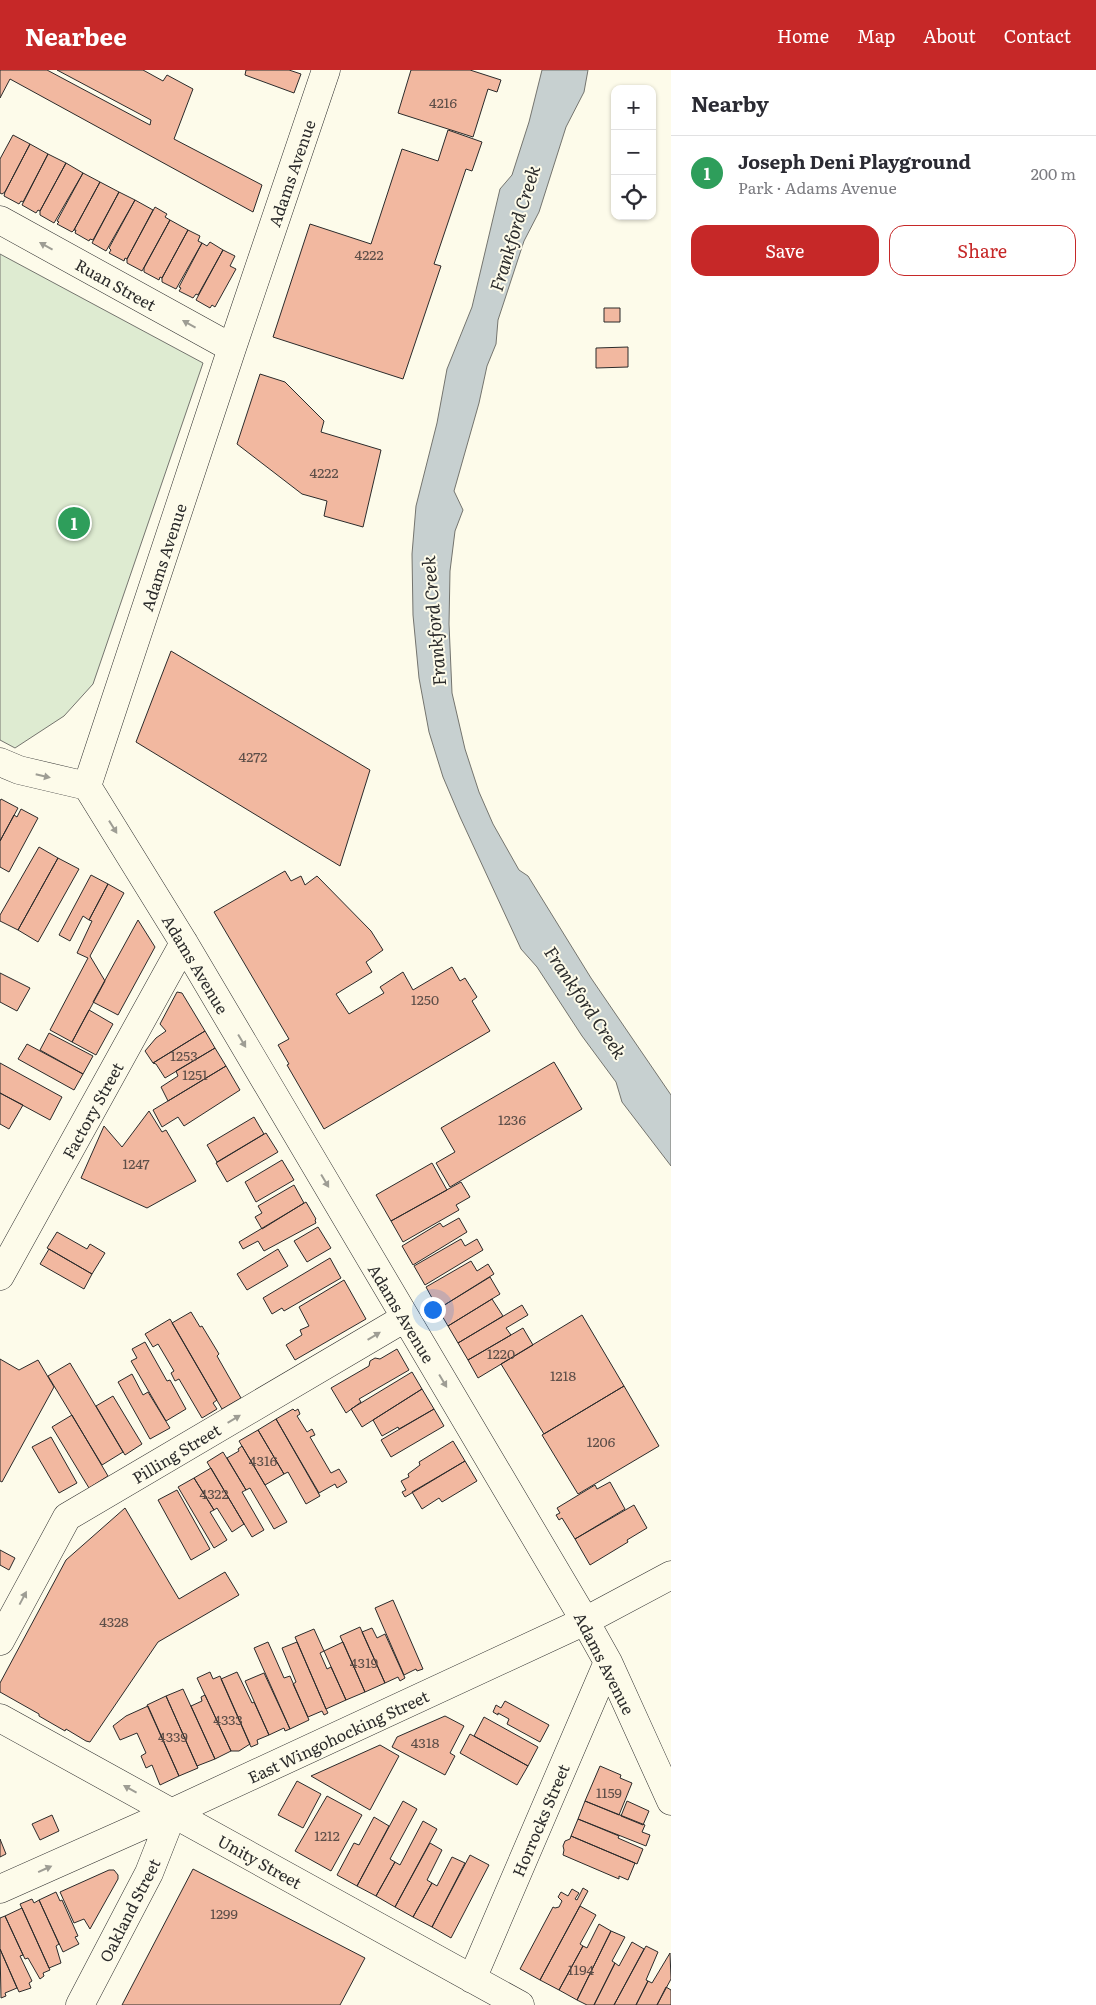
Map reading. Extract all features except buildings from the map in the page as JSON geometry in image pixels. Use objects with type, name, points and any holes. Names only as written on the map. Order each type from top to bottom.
[{"type":"street","name":"Adams Avenue","points":[[326,70],[87,786],[184,943],[585,1621],[608,1662],[671,1801]]},
{"type":"street","name":"Ruan Street","points":[[0,220],[232,348]]},
{"type":"street","points":[[0,762],[19,770],[87,786]]},
{"type":"street","name":"Factory Street","points":[[0,1276],[184,943]]},
{"type":"street","name":"Pilling Street","points":[[0,1641],[67,1517],[405,1318]]},
{"type":"street","name":"East Wingohocking Street","points":[[0,1889],[173,1812],[585,1621],[671,1575]]},
{"type":"street","name":"Horrocks Street","points":[[472,1979],[608,1662]]},
{"type":"street","name":"Unity Street","points":[[0,1718],[520,2005]]},
{"type":"street","name":"Oakland Street","points":[[80,2005],[149,1873],[173,1812]]},
{"type":"green space","points":[[0,254],[203,363],[93,684],[64,716],[15,748],[0,740]]},
{"type":"water","name":"Frankford Creek","points":[[542,70],[588,70],[584,92],[566,127],[539,212],[524,241],[498,320],[496,344],[487,366],[479,403],[454,491],[463,510],[455,531],[450,571],[449,624],[452,693],[465,749],[479,792],[493,824],[519,870],[528,876],[591,978],[671,1095],[671,1166],[622,1102],[616,1082],[582,1036],[537,967],[521,949],[443,777],[429,732],[419,678],[413,615],[412,554],[416,506],[437,423],[447,369],[472,307],[500,189],[512,175],[529,122]]},
{"type":"place","name":"Joseph Deni Playground","points":[[74,523]]}]
